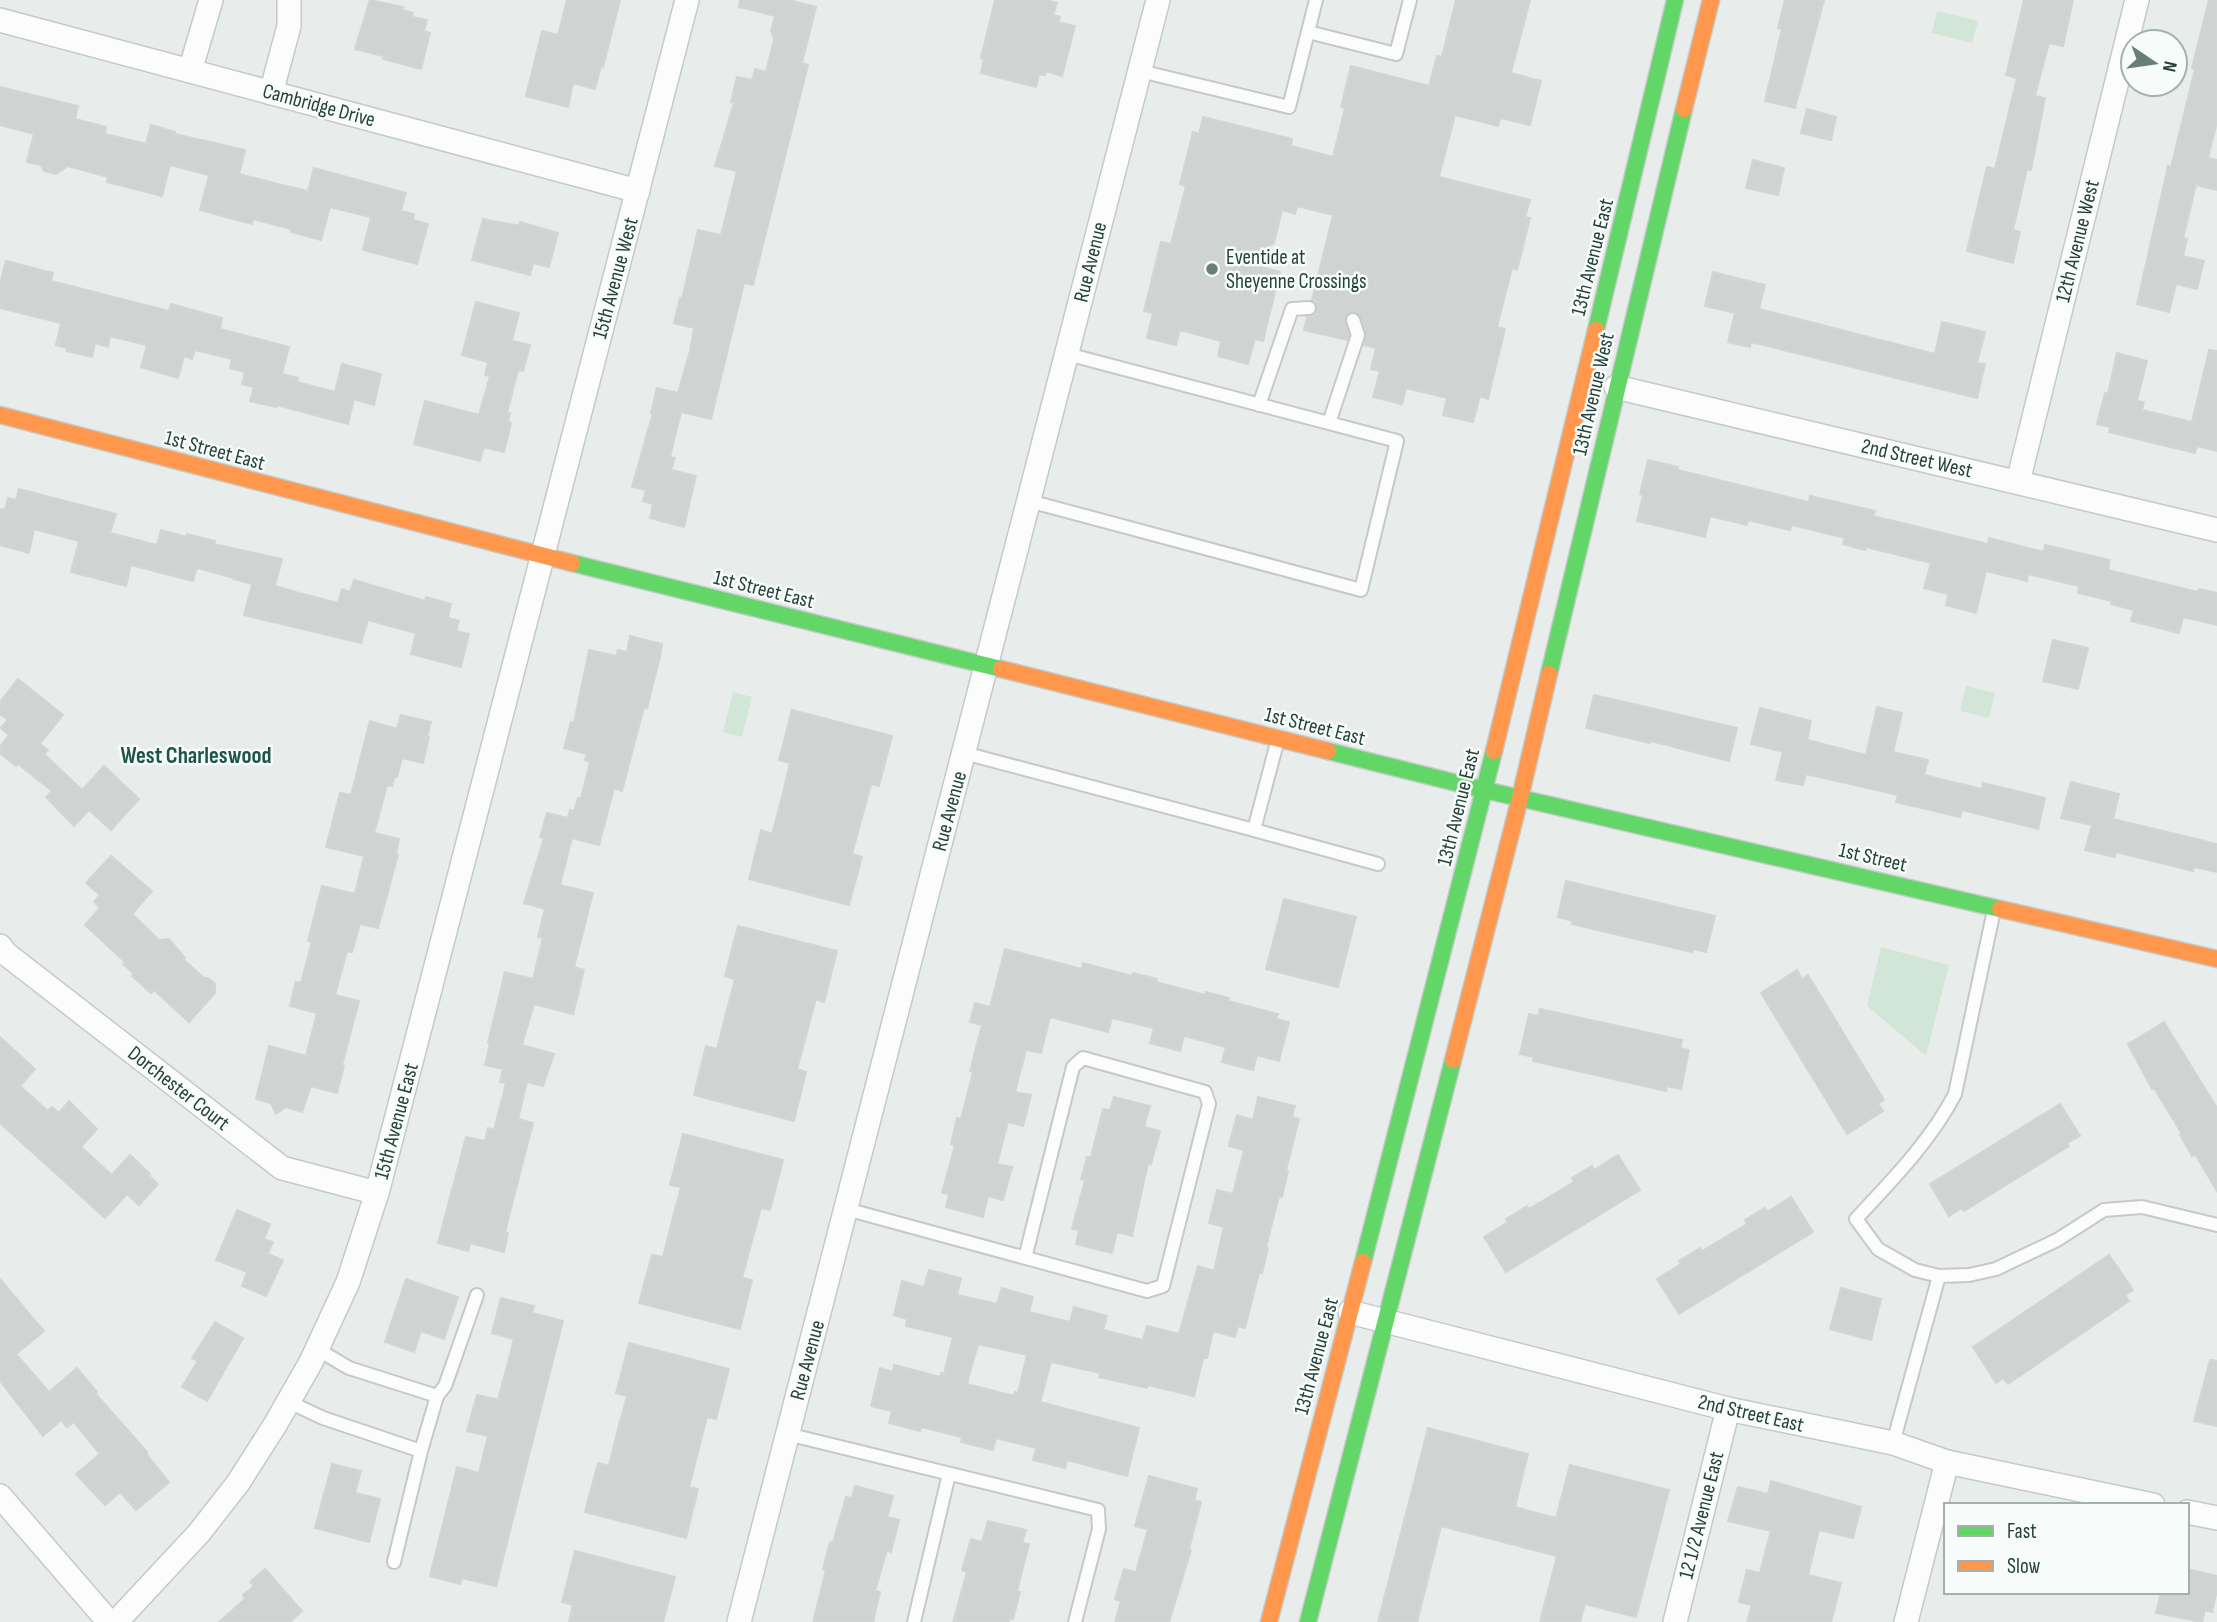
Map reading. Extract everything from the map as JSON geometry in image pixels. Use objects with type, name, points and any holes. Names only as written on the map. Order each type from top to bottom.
[{"type":"main road","name":"13th Avenue East","points":[[1269,1622],[1485,790],[1675,0]]},
{"type":"main road","name":"13th Avenue West","points":[[1520,798],[1616,387],[1711,0]]},
{"type":"main road","name":"1st Street East","points":[[0,415],[542,556],[1520,798]]},
{"type":"main road","name":"1st Street","points":[[1520,798],[2217,959]]},
{"type":"main road","points":[[1308,1622],[1520,798]]},
{"type":"street","points":[[190,71],[211,0]]},
{"type":"street","points":[[271,93],[289,26],[289,0]]},
{"type":"street","name":"15th Avenue West","points":[[542,556],[687,0]]},
{"type":"street","name":"Rue Avenue","points":[[739,1622],[1158,0]]},
{"type":"street","name":"12th Avenue West","points":[[2018,482],[2137,0]]},
{"type":"street","name":"Cambridge Drive","points":[[0,20],[638,191]]},
{"type":"street","name":"2nd Street West","points":[[1616,387],[2217,530]]},
{"type":"street","name":"15th Avenue East","points":[[116,1622],[199,1533],[231,1493],[289,1402],[348,1282],[377,1194],[542,556]]},
{"type":"street","name":"Dorchester Court","points":[[0,946],[5,953],[282,1168],[377,1194]]},
{"type":"street","name":"2nd Street East","points":[[1350,1312],[1728,1409],[1893,1443],[1947,1462],[2143,1503]]},
{"type":"street","name":"12 1/2 Avenue East","points":[[1675,1622],[1728,1409]]},
{"type":"street","points":[[1906,1622],[1947,1462]]},
{"type":"street","points":[[0,1496],[109,1622]]},
{"type":"street","points":[[2189,1512],[2217,1518]]},
{"type":"lane","points":[[1140,71],[1289,107],[1316,0]]},
{"type":"lane","points":[[1308,32],[1396,54],[1410,0]]},
{"type":"lane","points":[[1259,405],[1292,309],[1310,308]]},
{"type":"lane","points":[[1329,423],[1358,335],[1353,320]]},
{"type":"lane","points":[[1029,502],[1361,590],[1397,441],[1067,354]]},
{"type":"lane","points":[[1254,830],[1278,738]]},
{"type":"lane","points":[[964,753],[1378,864]]},
{"type":"lane","points":[[1994,906],[1955,1094],[1941,1121],[1908,1163],[1856,1219],[1878,1249],[1915,1270],[1939,1276],[1969,1275],[1996,1269],[2057,1240],[2104,1210],[2142,1207],[2217,1225]]},
{"type":"lane","points":[[846,1209],[1025,1258],[1147,1291],[1163,1286],[1209,1104],[1205,1092],[1083,1058],[1073,1067],[1025,1258]]},
{"type":"lane","points":[[1893,1443],[1939,1276]]},
{"type":"lane","points":[[394,1562],[437,1395],[445,1386],[477,1296]]},
{"type":"lane","points":[[317,1349],[349,1368],[437,1395]]},
{"type":"lane","points":[[289,1402],[323,1418],[421,1451]]},
{"type":"lane","points":[[787,1434],[1098,1510],[1099,1529],[1075,1622]]},
{"type":"lane","points":[[914,1622],[949,1474]]},
{"type":"green space","points":[[1937,11],[1978,21],[1972,43],[1932,33]]},
{"type":"green space","points":[[1966,686],[1995,693],[1989,718],[1960,711]]},
{"type":"green space","points":[[733,692],[752,697],[742,737],[723,732]]},
{"type":"green space","points":[[1881,947],[1949,965],[1926,1056],[1867,1006]]},
{"type":"building","points":[[370,0],[403,7],[402,10],[413,13],[412,17],[427,20],[424,31],[430,33],[421,69],[355,49]]},
{"type":"building","points":[[567,0],[620,0],[595,89],[573,83],[568,107],[526,96],[542,31],[558,35]]},
{"type":"building","points":[[740,0],[789,0],[816,7],[802,63],[808,65],[753,285],[744,283],[711,419],[681,412],[670,457],[675,458],[671,470],[696,476],[684,527],[650,518],[653,504],[643,501],[646,490],[632,487],[653,413],[657,388],[678,393],[690,351],[694,328],[674,323],[698,230],[721,235],[737,171],[715,166],[734,103],[731,102],[737,77],[752,80],[755,69],[766,72],[774,39],[771,31],[775,16],[739,7]]},
{"type":"building","points":[[995,0],[1046,0],[1057,3],[1053,15],[1060,17],[1058,22],[1075,26],[1062,76],[1046,71],[1045,75],[1039,74],[1036,87],[981,73],[984,59],[981,58]]},
{"type":"building","name":"Eventide at Sheyenne Crossings","points":[[1456,0],[1530,0],[1511,73],[1541,81],[1530,125],[1500,118],[1498,126],[1455,115],[1439,177],[1530,200],[1525,217],[1530,218],[1517,270],[1512,268],[1497,327],[1505,329],[1488,399],[1480,396],[1473,422],[1443,415],[1447,398],[1406,388],[1402,404],[1373,397],[1380,371],[1371,369],[1376,348],[1364,345],[1366,332],[1358,313],[1350,312],[1345,318],[1349,335],[1347,340],[1304,330],[1307,317],[1313,316],[1317,311],[1317,304],[1312,300],[1333,215],[1297,206],[1295,214],[1282,210],[1274,243],[1242,262],[1280,272],[1263,341],[1255,339],[1248,364],[1218,356],[1221,341],[1180,330],[1176,345],[1147,338],[1153,313],[1144,311],[1161,242],[1171,244],[1186,186],[1180,184],[1193,132],[1199,134],[1203,117],[1292,139],[1291,146],[1333,157],[1345,108],[1341,107],[1351,66],[1429,86],[1437,56],[1442,57]]},
{"type":"building","points":[[1785,0],[1824,0],[1795,108],[1765,101],[1782,29],[1778,28]]},
{"type":"building","points":[[2024,0],[2073,0],[2063,46],[2049,43],[2035,96],[2045,98],[2031,170],[2027,169],[2013,230],[2020,232],[2013,263],[1967,251],[1987,167],[1995,169],[2017,78],[2006,75]]},
{"type":"building","points":[[2209,0],[2217,0],[2217,122],[2208,158],[2217,160],[2217,190],[2196,185],[2183,238],[2187,239],[2183,256],[2204,261],[2197,289],[2176,284],[2169,312],[2137,304],[2168,166],[2171,167],[2189,98],[2195,69],[2192,68]]},
{"type":"building","points":[[0,87],[78,106],[75,119],[106,127],[105,134],[146,144],[151,125],[175,134],[245,150],[239,174],[308,191],[314,168],[406,193],[401,211],[414,214],[413,220],[428,224],[417,264],[363,250],[371,217],[330,207],[321,240],[253,219],[252,224],[200,210],[209,175],[170,165],[162,196],[107,182],[108,177],[68,166],[56,174],[44,171],[41,165],[27,162],[34,134],[0,125]]},
{"type":"building","points":[[1807,109],[1836,117],[1831,140],[1801,133]]},
{"type":"building","points":[[1753,160],[1784,168],[1778,195],[1746,188]]},
{"type":"building","points":[[483,219],[519,226],[520,222],[558,233],[549,267],[533,263],[530,275],[472,260]]},
{"type":"building","points":[[6,261],[53,273],[51,281],[169,311],[171,304],[222,318],[220,329],[289,347],[282,374],[298,378],[297,382],[335,392],[342,364],[381,374],[374,405],[354,399],[348,424],[277,405],[276,407],[250,401],[254,387],[242,384],[245,372],[230,368],[232,359],[195,350],[192,359],[184,356],[178,378],[141,367],[147,345],[110,336],[108,347],[95,343],[92,357],[67,351],[67,348],[56,345],[61,323],[0,308],[0,284]]},
{"type":"building","points":[[1713,272],[1765,285],[1759,309],[1935,354],[1942,322],[1985,332],[1977,363],[1985,364],[1977,398],[1751,342],[1750,347],[1728,342],[1735,313],[1705,306]]},
{"type":"building","points":[[476,302],[519,313],[512,341],[530,345],[523,371],[518,370],[507,413],[510,413],[508,422],[511,423],[504,452],[484,447],[480,461],[414,444],[425,401],[479,415],[490,376],[485,375],[488,362],[462,355]]},
{"type":"building","points":[[2209,350],[2217,351],[2217,451],[2197,446],[2195,453],[2109,432],[2110,427],[2097,424],[2105,393],[2108,394],[2117,353],[2147,361],[2137,401],[2144,402],[2142,410],[2192,422]]},
{"type":"building","points":[[1648,460],[1678,467],[1678,470],[1809,502],[1810,496],[1875,511],[1873,516],[1988,544],[1989,538],[2044,552],[2045,545],[2110,560],[2108,570],[2198,592],[2199,589],[2217,593],[2217,625],[2183,617],[2179,633],[2131,621],[2134,610],[2111,604],[2112,601],[2078,593],[2079,586],[2028,574],[2027,581],[1986,571],[1976,613],[1946,605],[1948,594],[1924,588],[1931,563],[1843,544],[1845,538],[1792,525],[1790,530],[1748,520],[1747,525],[1710,516],[1705,537],[1637,521]]},
{"type":"building","points":[[19,489],[116,514],[110,533],[157,545],[161,530],[187,537],[187,534],[215,541],[214,544],[282,559],[275,586],[299,593],[338,603],[342,589],[350,592],[354,580],[425,601],[426,597],[451,604],[448,618],[459,621],[456,631],[469,634],[461,667],[411,654],[416,633],[368,620],[361,643],[244,615],[252,584],[197,568],[193,581],[131,565],[126,586],[71,572],[79,541],[34,529],[29,553],[0,545],[0,509],[5,510],[8,498],[16,500]]},
{"type":"building","points":[[630,636],[662,644],[660,657],[622,791],[614,788],[599,845],[572,838],[560,885],[593,893],[574,967],[584,970],[573,1014],[534,1004],[522,1045],[554,1054],[543,1086],[527,1082],[518,1119],[533,1123],[505,1232],[508,1233],[504,1252],[470,1243],[468,1251],[438,1243],[466,1137],[485,1141],[488,1128],[494,1130],[506,1083],[500,1082],[503,1069],[485,1065],[505,972],[533,979],[543,938],[538,937],[545,909],[524,903],[544,838],[540,837],[547,813],[568,818],[570,810],[574,811],[578,798],[581,798],[590,762],[585,760],[587,754],[564,748],[571,722],[574,723],[589,650],[616,656],[618,650],[627,652]]},
{"type":"building","points":[[2053,640],[2088,648],[2078,689],[2043,681]]},
{"type":"building","points":[[18,679],[63,715],[40,744],[48,750],[44,754],[82,790],[104,766],[139,799],[111,830],[89,810],[74,826],[46,797],[52,791],[0,753],[0,747],[9,735],[1,728],[8,720],[0,714],[0,702]]},
{"type":"building","points":[[1594,695],[1737,728],[1729,761],[1586,728]]},
{"type":"building","points":[[1877,707],[1902,713],[1893,752],[1928,760],[1924,775],[1982,789],[1983,783],[2045,798],[2038,829],[1962,810],[1960,817],[1896,802],[1898,795],[1806,774],[1803,785],[1776,780],[1783,752],[1751,744],[1760,708],[1811,721],[1807,740],[1866,755]]},
{"type":"building","points":[[792,710],[892,736],[879,786],[871,784],[852,854],[862,857],[849,905],[749,879],[761,830],[772,834],[782,797],[790,763],[779,760]]},
{"type":"building","points":[[401,715],[431,722],[429,737],[423,763],[402,758],[392,786],[387,785],[374,833],[399,839],[398,855],[378,928],[360,924],[352,952],[347,951],[335,995],[359,1001],[337,1093],[311,1086],[302,1112],[286,1107],[276,1114],[271,1103],[256,1099],[269,1046],[306,1056],[317,1013],[290,1006],[296,982],[301,983],[312,942],[308,941],[322,886],[355,894],[364,856],[326,847],[340,793],[351,795],[370,721],[397,729]]},
{"type":"building","points":[[2071,782],[2119,794],[2113,819],[2217,844],[2217,872],[2194,867],[2193,871],[2116,852],[2115,857],[2085,850],[2092,825],[2061,818]]},
{"type":"building","points":[[111,856],[152,891],[132,914],[159,940],[169,939],[184,960],[215,984],[215,993],[189,1022],[154,990],[151,993],[132,976],[134,974],[123,964],[125,962],[85,925],[100,908],[94,902],[100,895],[86,883]]},
{"type":"building","points":[[1566,881],[1715,916],[1706,952],[1693,949],[1692,952],[1572,924],[1573,921],[1558,917]]},
{"type":"building","points":[[1284,899],[1356,917],[1338,987],[1266,969]]},
{"type":"building","points":[[738,926],[837,951],[824,1002],[816,999],[797,1069],[806,1072],[794,1121],[694,1095],[706,1046],[717,1049],[735,979],[725,976]]},
{"type":"building","points":[[1005,949],[1082,969],[1083,963],[1132,976],[1133,973],[1157,979],[1156,982],[1205,995],[1206,992],[1229,998],[1228,1001],[1278,1014],[1276,1019],[1289,1022],[1279,1061],[1257,1055],[1253,1070],[1222,1062],[1226,1047],[1184,1036],[1180,1051],[1150,1043],[1154,1028],[1112,1018],[1108,1032],[1050,1017],[1041,1053],[1026,1050],[1015,1092],[1031,1095],[1023,1126],[1008,1122],[997,1164],[1012,1167],[1003,1200],[988,1196],[983,1217],[946,1207],[949,1194],[942,1193],[955,1145],[951,1144],[957,1118],[961,1119],[982,1025],[970,1022],[975,1003],[990,1007]]},
{"type":"building","points":[[1797,970],[1802,979],[1808,975],[1884,1100],[1878,1104],[1883,1111],[1847,1134],[1761,993]]},
{"type":"building","points":[[1540,1009],[1682,1040],[1680,1048],[1689,1050],[1681,1089],[1667,1086],[1666,1091],[1533,1061],[1534,1057],[1520,1054],[1529,1014],[1538,1016]]},
{"type":"building","points":[[2164,1022],[2217,1108],[2217,1191],[2195,1154],[2192,1156],[2180,1135],[2182,1134],[2154,1088],[2152,1089],[2128,1044]]},
{"type":"building","points":[[0,1037],[35,1069],[20,1086],[48,1111],[52,1107],[59,1113],[69,1101],[97,1129],[81,1147],[112,1175],[130,1155],[150,1174],[148,1175],[158,1184],[139,1205],[127,1194],[105,1218],[0,1123]]},
{"type":"building","points":[[1114,1097],[1150,1106],[1144,1127],[1160,1131],[1151,1164],[1148,1163],[1132,1236],[1117,1232],[1112,1253],[1076,1244],[1079,1230],[1072,1229],[1085,1180],[1081,1179],[1087,1157],[1091,1157],[1103,1109],[1110,1110]]},
{"type":"building","points":[[1258,1097],[1295,1106],[1292,1117],[1299,1119],[1282,1197],[1279,1196],[1262,1273],[1259,1273],[1245,1328],[1238,1326],[1235,1337],[1213,1331],[1194,1396],[1099,1377],[1100,1373],[1051,1362],[1040,1402],[1139,1428],[1127,1476],[1067,1460],[1065,1468],[1033,1460],[1036,1448],[996,1438],[993,1450],[961,1442],[962,1437],[889,1423],[892,1411],[871,1406],[880,1368],[893,1372],[894,1365],[941,1377],[941,1373],[944,1374],[953,1337],[906,1326],[907,1319],[894,1315],[902,1281],[924,1287],[929,1270],[961,1278],[957,1295],[997,1304],[1002,1288],[1033,1297],[1029,1312],[1070,1322],[1074,1307],[1107,1316],[1103,1330],[1143,1340],[1147,1326],[1179,1334],[1198,1266],[1214,1271],[1224,1227],[1209,1223],[1217,1190],[1233,1194],[1244,1150],[1229,1146],[1237,1115],[1253,1120]],"holes":[[[978,1344],[1027,1355],[1018,1393],[1015,1392],[1014,1396],[967,1384]]]},
{"type":"building","points":[[2060,1104],[2080,1136],[2067,1143],[2069,1146],[1964,1211],[1962,1208],[1949,1216],[1930,1184]]},
{"type":"building","points":[[683,1134],[783,1160],[770,1210],[761,1208],[742,1278],[752,1280],[740,1329],[639,1303],[652,1255],[663,1257],[681,1187],[670,1185]]},
{"type":"building","points":[[1618,1155],[1640,1190],[1506,1272],[1484,1237],[1527,1206],[1529,1209],[1574,1182],[1572,1178],[1592,1166],[1594,1170]]},
{"type":"building","points":[[1791,1197],[1813,1232],[1679,1314],[1657,1279],[1700,1248],[1702,1251],[1747,1224],[1745,1220],[1765,1208],[1767,1212]]},
{"type":"building","points":[[237,1210],[270,1224],[264,1239],[273,1242],[268,1254],[283,1260],[266,1296],[242,1286],[247,1272],[216,1260]]},
{"type":"building","points":[[2109,1255],[2133,1290],[2125,1295],[2129,1301],[2008,1384],[2003,1378],[1996,1383],[1973,1347]]},
{"type":"building","points":[[0,1279],[44,1331],[16,1354],[49,1392],[77,1368],[169,1482],[136,1510],[120,1492],[105,1505],[76,1474],[100,1454],[74,1422],[67,1427],[61,1420],[43,1436],[0,1381]]},
{"type":"building","points":[[406,1279],[458,1297],[444,1339],[421,1331],[414,1352],[385,1342]]},
{"type":"building","points":[[1841,1288],[1881,1299],[1871,1340],[1830,1329]]},
{"type":"building","points":[[501,1298],[534,1306],[532,1313],[563,1321],[496,1586],[462,1578],[460,1584],[430,1576],[457,1467],[479,1473],[488,1436],[467,1431],[477,1395],[498,1400],[514,1339],[492,1333]]},
{"type":"building","points":[[215,1322],[243,1338],[207,1401],[182,1387],[198,1361],[192,1358]]},
{"type":"building","points":[[629,1343],[729,1369],[716,1419],[707,1417],[689,1487],[698,1489],[686,1538],[585,1512],[598,1463],[609,1466],[627,1396],[616,1393]]},
{"type":"building","points":[[2210,1360],[2217,1361],[2217,1426],[2194,1421]]},
{"type":"building","points":[[1428,1428],[1528,1454],[1515,1507],[1556,1518],[1570,1465],[1669,1490],[1636,1617],[1585,1604],[1580,1622],[1540,1622],[1557,1556],[1441,1526],[1417,1622],[1378,1622]]},
{"type":"building","points":[[332,1464],[361,1471],[355,1493],[380,1499],[369,1542],[315,1528]]},
{"type":"building","points":[[1149,1476],[1197,1489],[1194,1500],[1201,1502],[1189,1549],[1191,1550],[1169,1622],[1115,1622],[1121,1601],[1115,1599],[1124,1569],[1136,1572],[1148,1529],[1135,1526]]},
{"type":"building","points":[[1771,1481],[1861,1507],[1853,1538],[1819,1530],[1808,1575],[1841,1583],[1831,1622],[1747,1622],[1752,1605],[1739,1602],[1747,1570],[1760,1573],[1771,1531],[1728,1521],[1738,1487],[1768,1494]]},
{"type":"building","points":[[855,1486],[893,1496],[887,1517],[899,1520],[891,1552],[887,1550],[875,1591],[880,1592],[873,1622],[813,1622],[830,1542],[833,1543],[846,1497],[852,1498]]},
{"type":"building","points":[[988,1521],[1026,1530],[1022,1543],[1029,1544],[1013,1619],[1010,1618],[1009,1622],[953,1622],[967,1572],[962,1570],[971,1539],[982,1542]]},
{"type":"building","points":[[575,1551],[675,1577],[663,1622],[569,1622],[573,1605],[562,1602]]},
{"type":"building","points":[[265,1569],[302,1611],[290,1622],[219,1622],[245,1599],[243,1595],[254,1586],[250,1582]]},
{"type":"building","points":[[2189,1569],[2217,1576],[2212,1612],[2205,1610],[2202,1622],[2156,1613],[2161,1594],[2189,1594]]},
{"type":"traffic: fast","points":[[1596,330],[1675,0]]},
{"type":"traffic: fast","points":[[1549,674],[1684,109]]},
{"type":"traffic: fast","points":[[572,563],[1001,669]]},
{"type":"traffic: fast","points":[[1328,751],[2000,909]]},
{"type":"traffic: fast","points":[[1363,1262],[1494,751]]},
{"type":"traffic: fast","points":[[1308,1622],[1453,1060]]},
{"type":"traffic: slow","points":[[1684,109],[1711,0]]},
{"type":"traffic: slow","points":[[1494,751],[1596,330]]},
{"type":"traffic: slow","points":[[0,415],[572,563]]},
{"type":"traffic: slow","points":[[1001,669],[1328,751]]},
{"type":"traffic: slow","points":[[1453,1060],[1549,674]]},
{"type":"traffic: slow","points":[[2000,909],[2217,959]]},
{"type":"traffic: slow","points":[[1269,1622],[1363,1262]]},
{"type":"place","name":"Eventide at Sheyenne Crossings","points":[[1212,269]]},
{"type":"district","name":"West Charleswood","points":[[196,755]]}]
